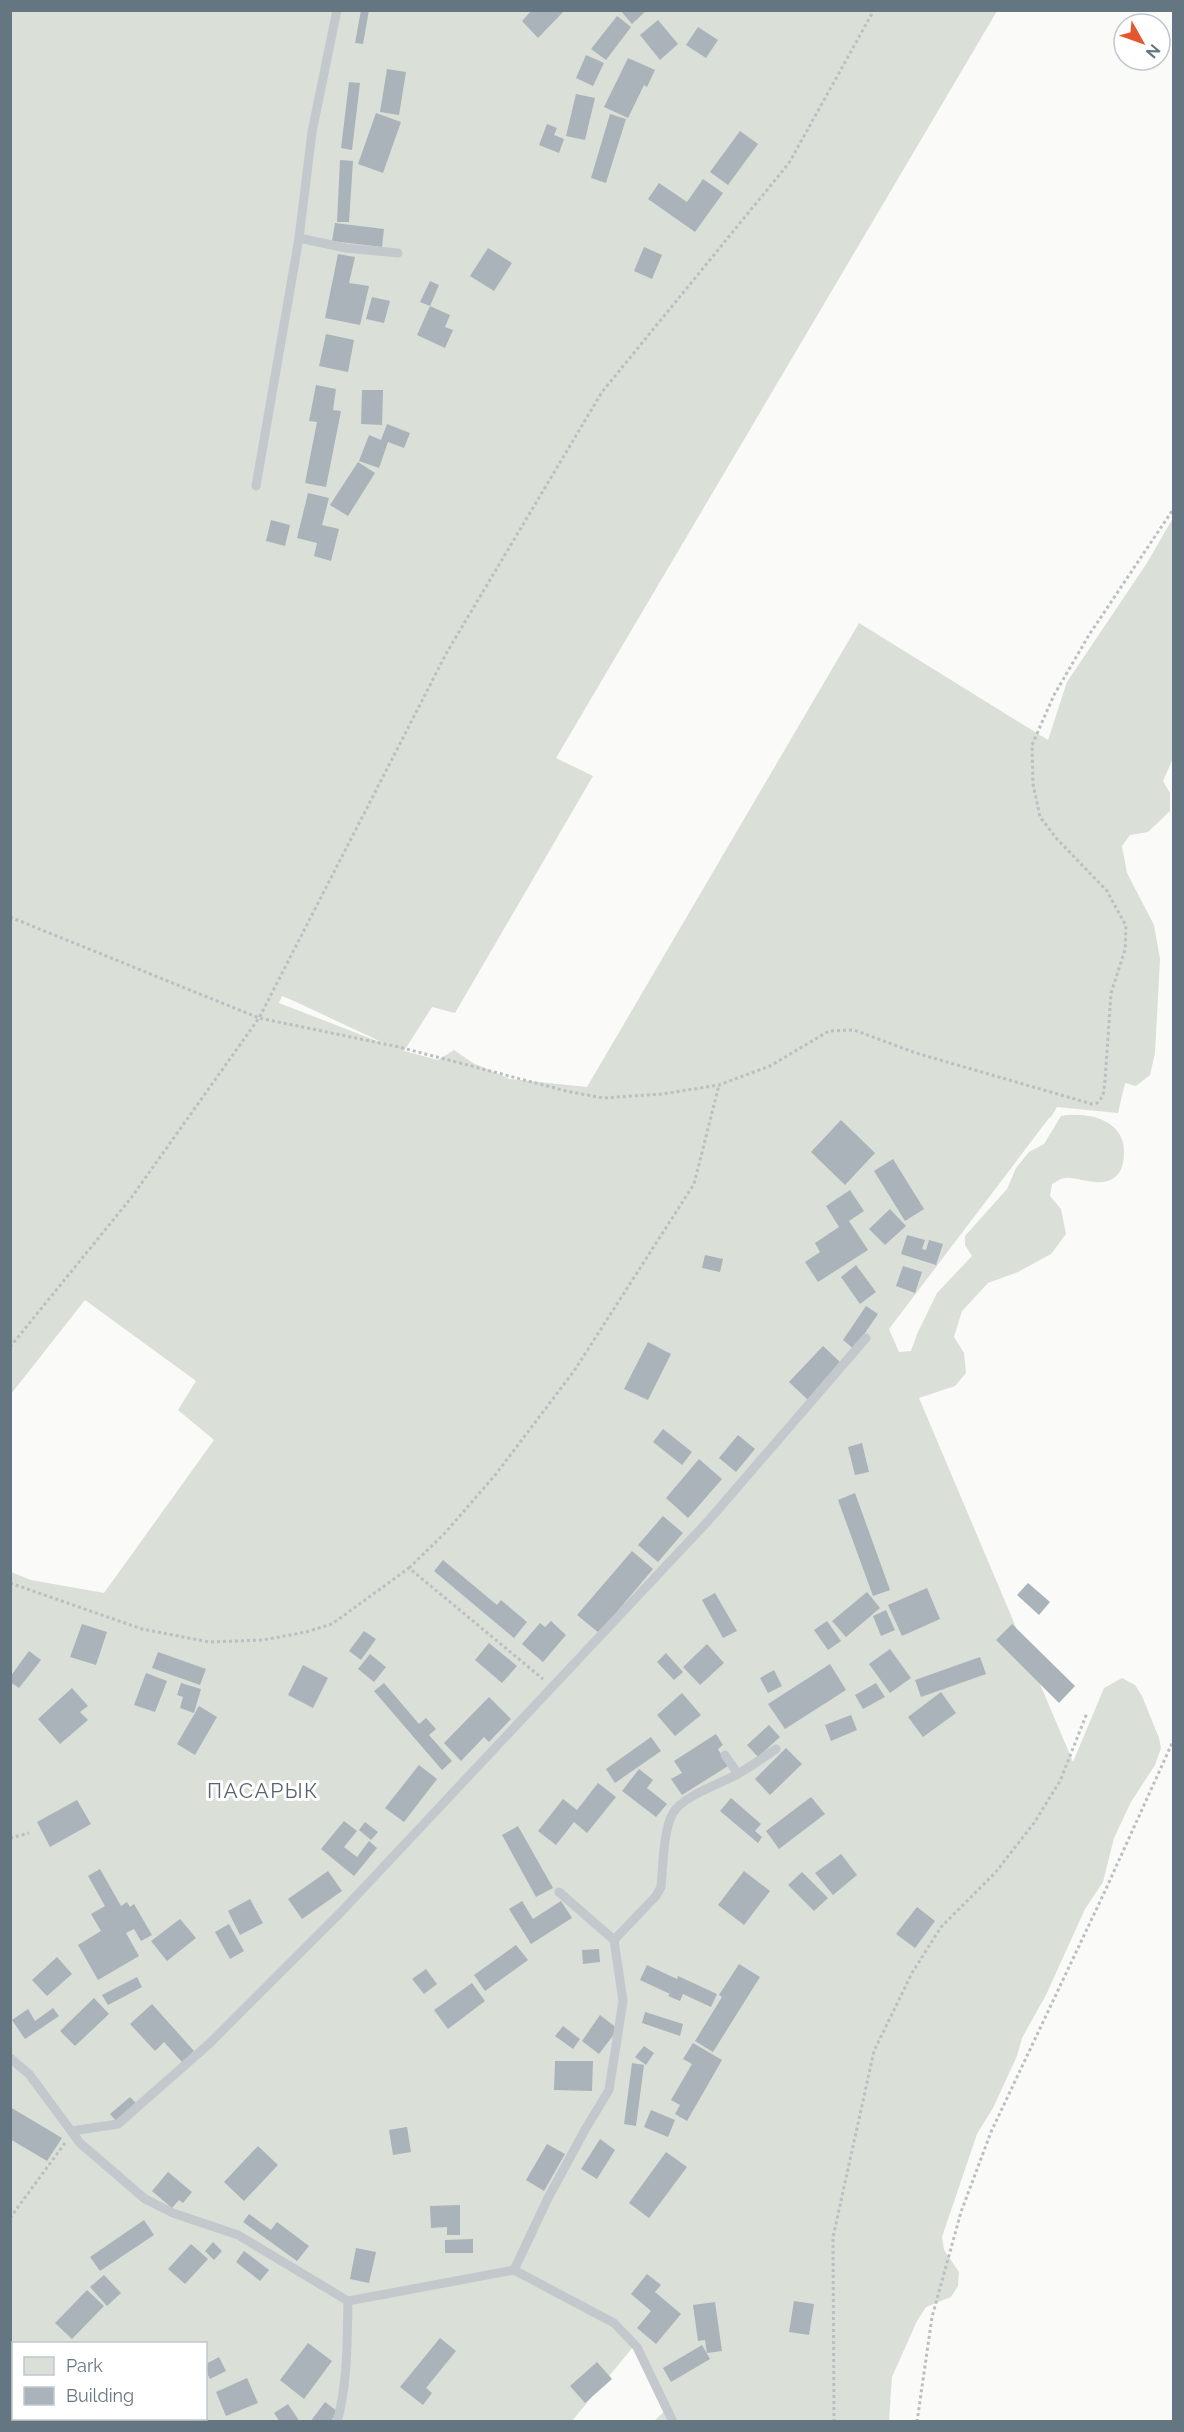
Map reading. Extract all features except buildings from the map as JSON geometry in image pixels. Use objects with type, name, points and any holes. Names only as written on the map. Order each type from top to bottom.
[{"type":"lane","points":[[256,486],[299,238],[312,132],[337,10]]},
{"type":"lane","points":[[299,238],[346,248],[398,253]]},
{"type":"lane","points":[[72,2131],[112,2127],[118,2124],[210,2043],[342,1911],[709,1520],[866,1338]]},
{"type":"lane","points":[[614,1940],[656,1896],[660,1887],[669,1823],[673,1813],[680,1805],[694,1796],[738,1774],[776,1749]]},
{"type":"lane","points":[[725,1755],[738,1774]]},
{"type":"lane","points":[[514,2270],[548,2198],[609,2090],[623,2001],[614,1940],[559,1892]]},
{"type":"lane","points":[[10,2058],[29,2074],[80,2143],[145,2199],[173,2213],[238,2235],[348,2301],[514,2270],[614,2323],[625,2333],[637,2347],[673,2421]]},
{"type":"lane","points":[[337,2421],[347,2353],[348,2301]]},
{"type":"path","points":[[10,1347],[131,1198],[259,1018],[447,652],[602,393],[789,163],[874,10]]},
{"type":"path","points":[[10,917],[259,1018],[399,1047],[566,1091],[603,1098],[662,1094],[719,1085],[770,1066],[829,1031],[854,1030],[916,1053],[1097,1104],[1105,1081],[1111,993],[1125,950],[1126,926],[1107,891],[1056,840],[1040,817],[1033,784],[1032,745],[1054,695],[1089,635],[1173,508]]},
{"type":"path","points":[[10,1583],[142,1629],[209,1642],[252,1641],[306,1632],[332,1624],[410,1568],[445,1533],[496,1474],[574,1371],[694,1184],[699,1172],[719,1085]]},
{"type":"path","points":[[410,1568],[552,1686]]},
{"type":"path","points":[[834,2421],[832,2237],[874,2051],[912,1973],[941,1928],[995,1873],[1034,1823],[1060,1780],[1087,1713]]},
{"type":"path","points":[[916,2421],[932,2317],[961,2212],[987,2142],[1173,1739]]},
{"type":"path","points":[[10,1838],[29,1833]]},
{"type":"path","points":[[10,2218],[72,2131]]},
{"type":"green space","points":[[10,11],[997,11],[556,758],[593,776],[455,1013],[432,1007],[404,1051],[438,1060],[454,1050],[473,1063],[510,1079],[587,1087],[859,623],[1048,740],[1067,682],[1147,563],[1173,518],[1174,756],[1163,781],[1170,793],[1170,811],[1148,832],[1130,835],[1122,846],[1127,873],[1154,925],[1160,959],[1155,1053],[1150,1075],[1136,1086],[1125,1083],[1118,1113],[1057,1107],[889,1329],[899,1352],[911,1351],[937,1293],[972,1256],[965,1245],[965,1236],[1007,1189],[1016,1168],[1029,1152],[1044,1144],[1061,1116],[1093,1117],[1103,1120],[1118,1132],[1124,1151],[1120,1172],[1103,1182],[1065,1178],[1052,1184],[1050,1196],[1061,1209],[1066,1234],[1051,1254],[1018,1272],[988,1283],[962,1311],[954,1337],[964,1353],[966,1373],[955,1386],[919,1398],[1073,1762],[1104,1688],[1122,1678],[1135,1685],[1142,1696],[1161,1748],[1155,1765],[1131,1802],[1114,1838],[1103,1882],[1085,1909],[1046,1995],[1022,2038],[1017,2056],[993,2108],[977,2134],[942,2237],[944,2250],[959,2272],[958,2286],[951,2297],[926,2307],[917,2321],[892,2377],[889,2421],[654,2421],[669,2407],[638,2341],[572,2421],[11,2421],[11,1572],[31,1580],[104,1593],[214,1440],[178,1410],[196,1381],[85,1300],[11,1394]],"holes":[[[282,996],[390,1046],[279,1003]]]},
{"type":"district","name":"ПАСАРЫК","points":[[263,1791]]}]
